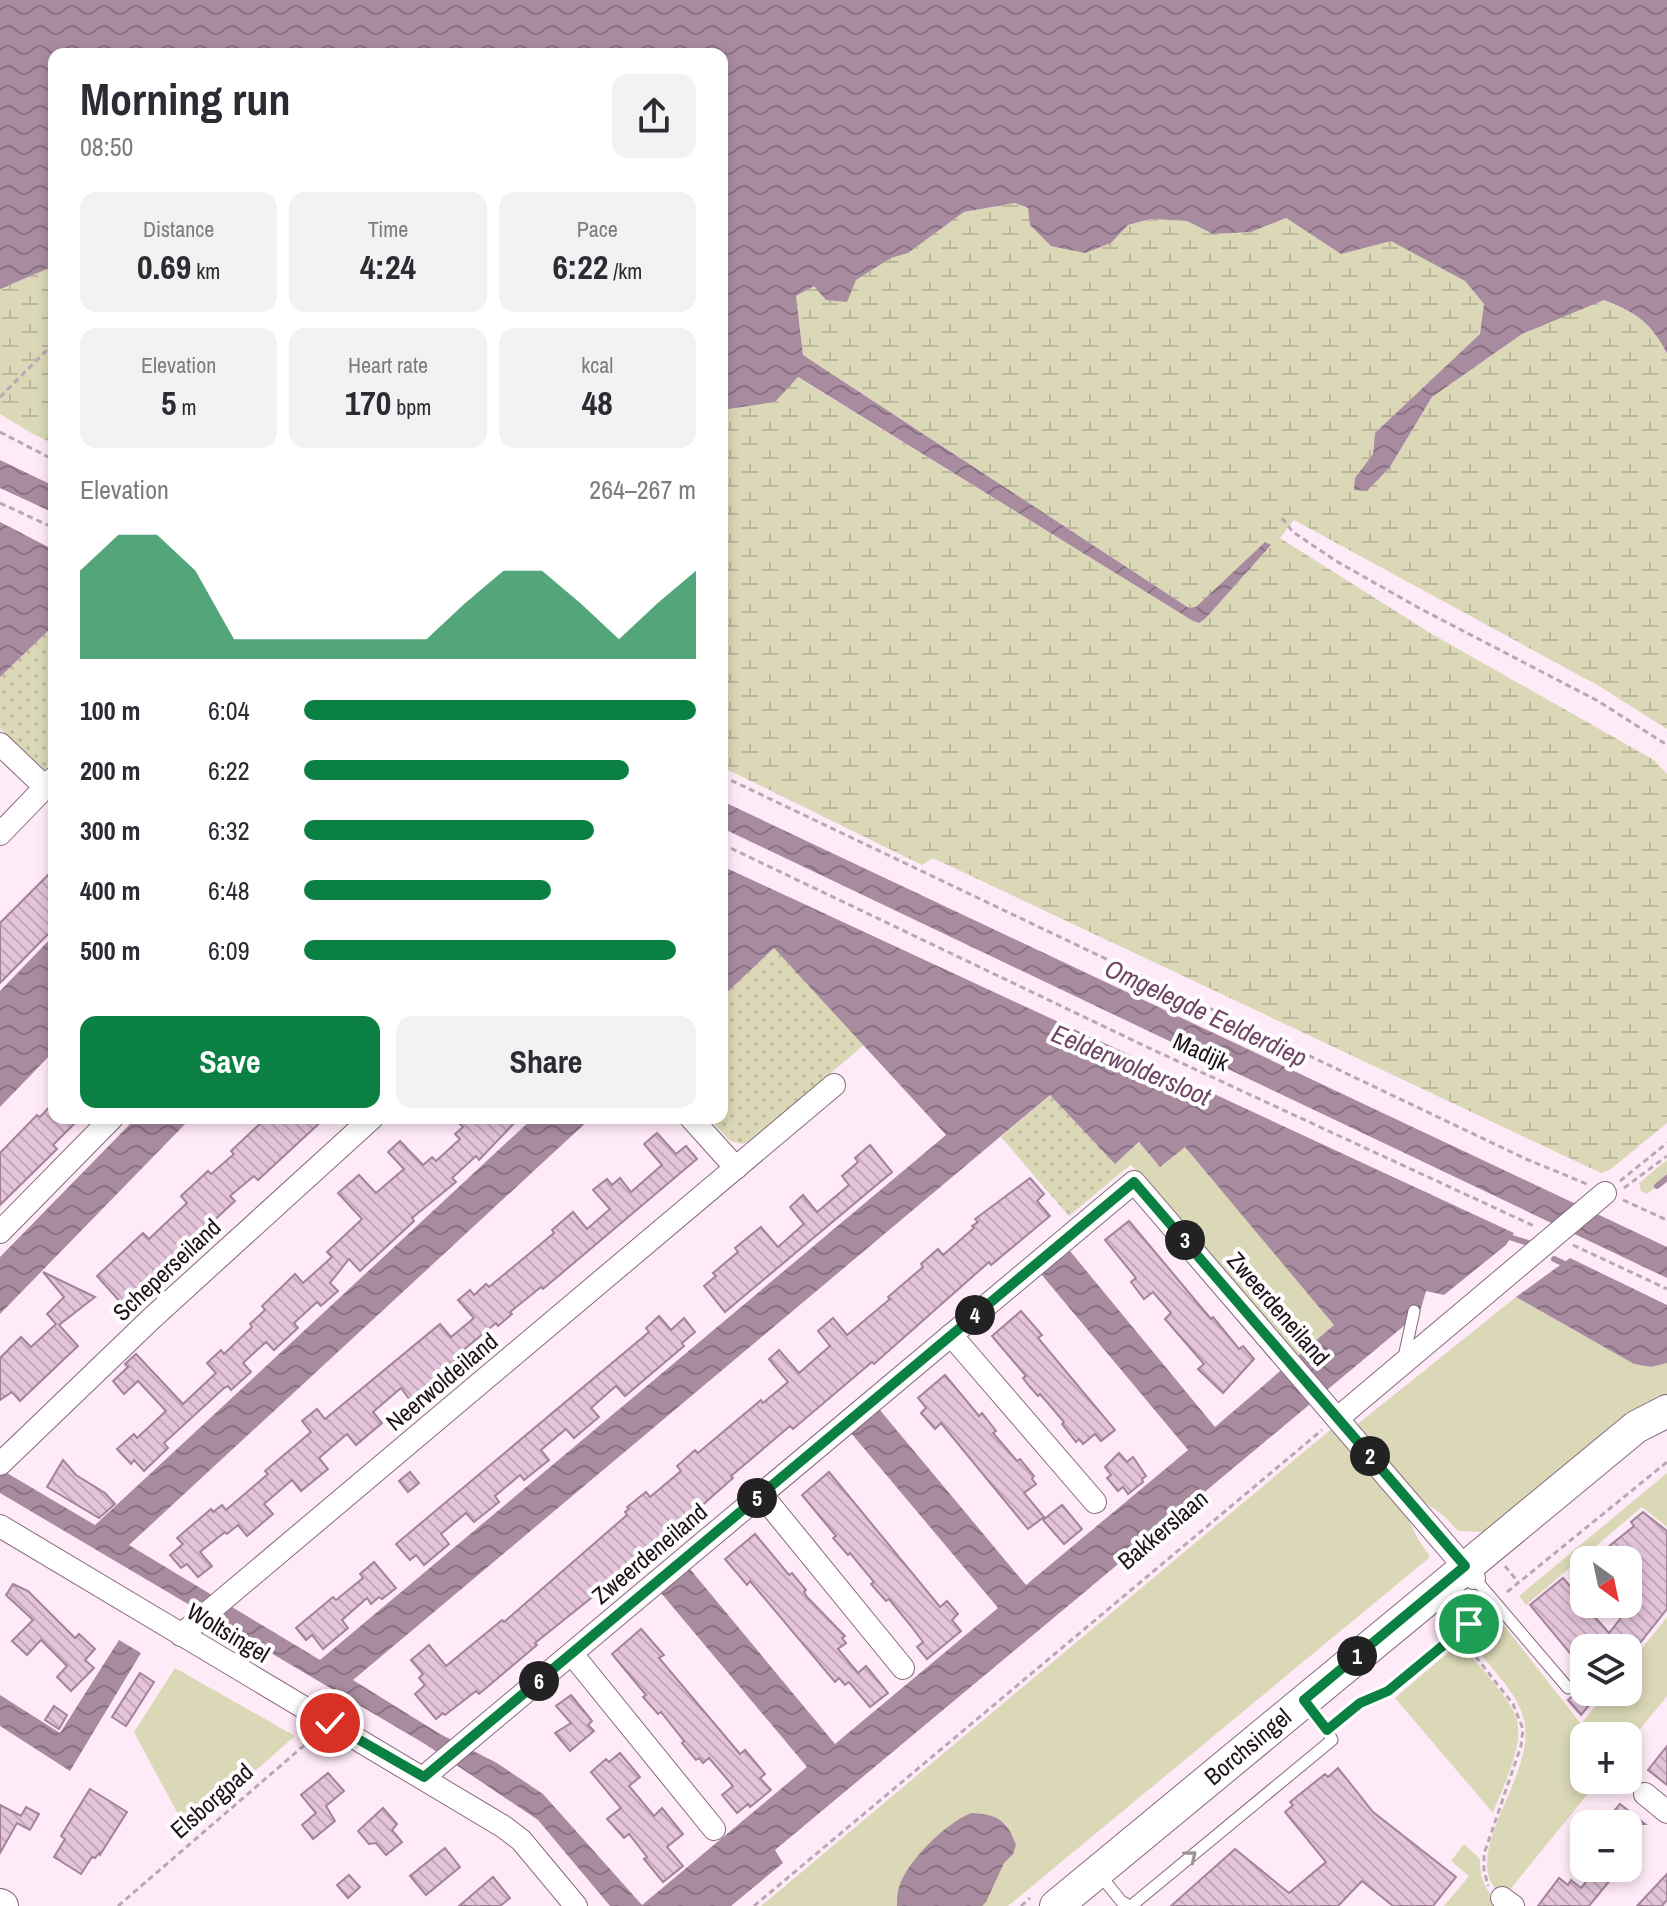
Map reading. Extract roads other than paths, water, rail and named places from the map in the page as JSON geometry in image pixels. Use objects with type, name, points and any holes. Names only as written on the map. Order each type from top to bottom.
[{"type":"main road","name":"Borchsingel","points":[[1478,1583],[1636,1427],[1667,1411]]},
{"type":"main road","name":"Borchsingel","points":[[1080,1906],[1116,1892],[1315,1714],[1478,1583],[1642,1443],[1667,1430]]},
{"type":"main road","name":"Borchsingel","points":[[1056,1906],[1116,1892]]},
{"type":"street","points":[[0,744],[48,780]]},
{"type":"street","points":[[0,834],[48,784]]},
{"type":"street","name":"Neerwoldeiland","points":[[181,1635],[834,1085]]},
{"type":"street","points":[[0,1232],[106,1124]]},
{"type":"street","name":"Scheperseiland","points":[[0,1464],[151,1319],[365,1124]]},
{"type":"street","points":[[696,1124],[736,1168]]},
{"type":"street","name":"Zweerdeneiland","points":[[424,1777],[1134,1182],[1478,1583]]},
{"type":"street","points":[[1331,1410],[1402,1364],[1604,1199]]},
{"type":"street","points":[[951,1335],[1095,1502]]},
{"type":"street","points":[[761,1494],[903,1668]]},
{"type":"street","name":"Woltsingel","points":[[0,1526],[424,1777],[521,1840],[576,1906]]},
{"type":"street","points":[[572,1654],[714,1829]]},
{"type":"street","points":[[1645,1794],[1667,1812]]},
{"type":"lane","points":[[1402,1364],[1414,1311]]},
{"type":"lane","points":[[1478,1583],[1568,1688]]},
{"type":"water","points":[[0,0],[1667,0],[1667,353],[1655,333],[1642,320],[1604,300],[1522,334],[1432,397],[1390,467],[1367,491],[1354,490],[1355,478],[1373,454],[1375,433],[1480,334],[1484,304],[1465,281],[1391,241],[1341,254],[1286,218],[1251,232],[1213,234],[1187,221],[1151,219],[1128,225],[1111,243],[1085,253],[1051,246],[1030,225],[1028,208],[1015,203],[964,212],[908,253],[891,258],[856,280],[847,302],[826,300],[814,286],[796,296],[803,355],[1189,608],[1196,607],[1265,542],[1271,545],[1199,623],[798,377],[775,402],[728,409],[728,48],[48,48],[48,269],[0,289]]},
{"type":"water","points":[[0,460],[48,483],[48,510],[0,488]]},
{"type":"water","points":[[0,522],[48,547],[48,631],[0,677]]},
{"type":"water","points":[[728,804],[1667,1247],[1667,1278],[728,831]]},
{"type":"water","points":[[728,869],[1514,1233],[1506,1245],[1444,1295],[1426,1291],[1420,1312],[1409,1311],[1405,1325],[775,1850],[783,1863],[731,1906],[610,1906],[538,1820],[425,1744],[0,1493],[0,1469],[95,1525],[527,1124],[585,1124],[129,1545],[320,1660],[946,1135],[774,948],[728,991]],"holes":[[[1050,1095],[1115,1164],[1139,1142],[1160,1167],[1185,1147],[1334,1325],[1215,1427],[1070,1251],[1041,1274],[1188,1450],[1026,1585],[879,1409],[851,1433],[998,1608],[835,1744],[690,1569],[661,1593],[807,1767],[642,1905],[543,1794],[497,1763],[440,1734],[353,1680]]]},
{"type":"water","points":[[48,941],[48,1057],[0,1107],[0,991]]},
{"type":"water","points":[[130,1124],[185,1124],[0,1314],[0,1257]]},
{"type":"water","points":[[1570,1258],[1667,1305],[1667,1363],[1651,1367],[1634,1364],[1516,1297]]},
{"type":"water","points":[[119,1640],[141,1653],[70,1771],[0,1726],[0,1695],[60,1733]]},
{"type":"water","points":[[971,1813],[1000,1820],[1016,1845],[986,1902],[982,1906],[897,1906],[899,1887],[910,1866],[950,1825]]},
{"type":"waterway","points":[[1657,1186],[1667,1178]]},
{"type":"waterway","name":"Eelderwoldersloot","points":[[1506,1236],[1528,1243]]},
{"type":"waterway","name":"Eelderwoldersloot","points":[[1554,1259],[1569,1266]]},
{"type":"water label","name":"Omgelegde Eelderdiep","points":[[1206,1013]]}]
